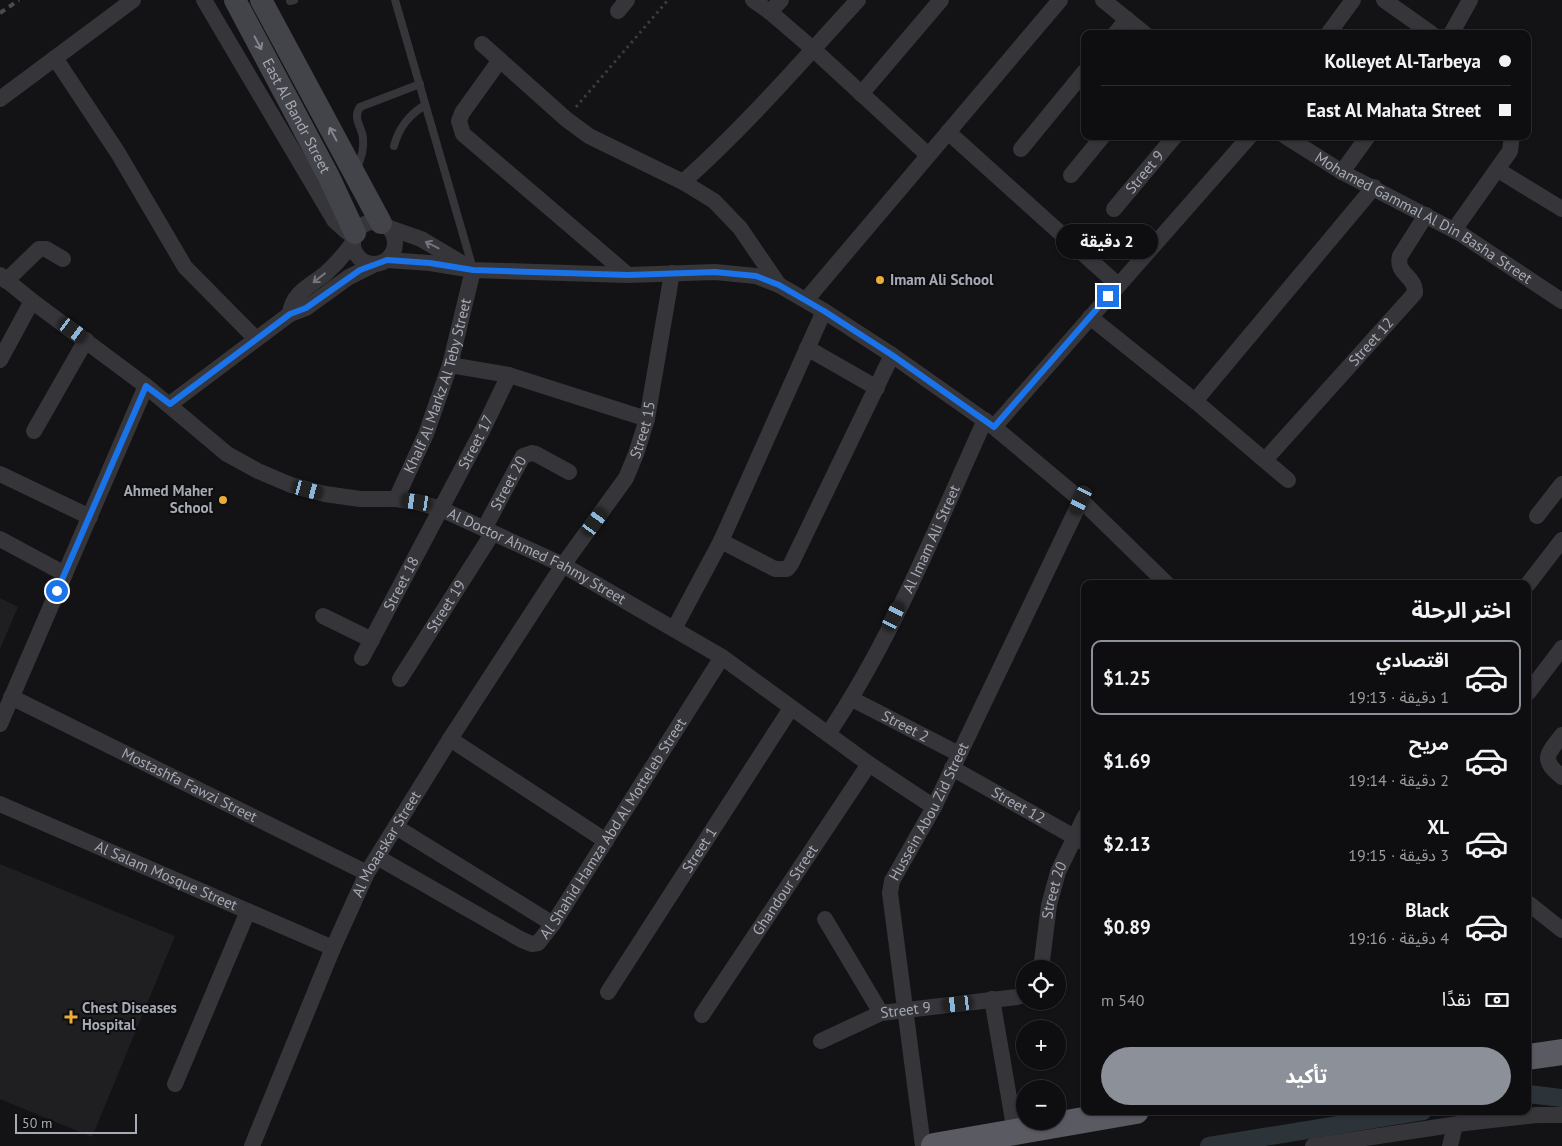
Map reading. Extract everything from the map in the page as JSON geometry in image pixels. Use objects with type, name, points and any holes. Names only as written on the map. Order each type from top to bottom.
[{"type":"highway","points":[[1531,1057],[1562,1052]]},
{"type":"highway","points":[[934,1146],[1108,1115]]},
{"type":"main road","name":"East Al Bandr Street","points":[[236,0],[329,177],[354,238]]},
{"type":"main road","name":"East Al Bandr Street","points":[[261,0],[354,174],[384,225]]},
{"type":"street","points":[[0,99],[133,0]]},
{"type":"street","points":[[204,0],[334,220],[354,238]]},
{"type":"street","points":[[752,0],[775,6],[813,49],[928,155]]},
{"type":"street","points":[[683,182],[717,152],[759,110],[858,0]]},
{"type":"street","points":[[861,94],[941,0]]},
{"type":"street","points":[[806,300],[1060,0]]},
{"type":"street","points":[[1103,0],[1140,30]]},
{"type":"street","points":[[1331,30],[1353,0]]},
{"type":"street","points":[[1384,0],[1426,30]]},
{"type":"street","points":[[1453,30],[1470,0]]},
{"type":"street","points":[[1118,30],[1127,19]]},
{"type":"street","points":[[482,44],[566,119],[596,140],[683,182],[714,201],[740,228],[779,285]]},
{"type":"street","points":[[55,58],[118,153],[185,267],[256,339]]},
{"type":"street","points":[[500,60],[462,113],[459,121],[462,134],[628,275]]},
{"type":"street","points":[[1021,149],[1081,76]]},
{"type":"street","points":[[948,132],[1118,285]]},
{"type":"street","points":[[1071,175],[1099,140]]},
{"type":"street","name":"Street 9","points":[[1114,209],[1172,140]]},
{"type":"street","name":"Al Imam Ali Street","points":[[828,734],[852,699],[990,423],[1090,317],[1246,140]]},
{"type":"street","name":"Mohamed Gammal Al Din Basha Street","points":[[1291,140],[1342,172],[1454,230],[1562,301]]},
{"type":"street","points":[[1342,172],[1365,140]]},
{"type":"street","points":[[1454,230],[1498,170],[1510,151],[1512,140]]},
{"type":"street","points":[[1498,170],[1562,209]]},
{"type":"street","points":[[1195,401],[1374,187]]},
{"type":"street","name":"Street 12","points":[[1265,460],[1415,293],[1412,279],[1401,271],[1398,261],[1426,215]]},
{"type":"street","points":[[290,314],[290,307],[297,295],[326,273],[354,238],[360,227],[373,222],[437,247],[473,270]]},
{"type":"street","points":[[170,404],[290,314],[306,308],[349,277],[380,262],[394,247],[392,232],[384,225]]},
{"type":"street","points":[[354,238],[354,252],[359,259],[366,263],[430,263],[473,270],[628,275],[715,272],[756,276],[779,285],[824,311],[892,355],[990,423],[1081,500],[1162,580]]},
{"type":"street","points":[[3,278],[39,249],[46,249],[63,259]]},
{"type":"street","name":"Khalf Al Markz Al Teby Street","points":[[396,499],[426,434],[450,365],[473,270]]},
{"type":"street","name":"Street 15","points":[[564,565],[626,478],[636,454],[647,419],[672,273]]},
{"type":"street","name":"Al Doctor Ahmed Fahmy Street","points":[[3,278],[170,404],[227,454],[258,472],[291,485],[325,494],[360,499],[396,499],[417,502],[441,509],[564,565],[722,657],[869,764],[934,807]]},
{"type":"street","points":[[0,360],[32,301]]},
{"type":"street","points":[[674,629],[721,541],[824,311]]},
{"type":"street","points":[[1090,317],[1195,401],[1288,480]]},
{"type":"street","points":[[34,431],[86,340]]},
{"type":"street","points":[[807,348],[876,388]]},
{"type":"street","points":[[721,541],[775,569],[787,568],[795,556],[892,355]]},
{"type":"street","points":[[450,365],[508,375],[647,419]]},
{"type":"street","name":"Street 17","points":[[441,509],[508,375]]},
{"type":"street","points":[[0,724],[146,386]]},
{"type":"street","name":"Street 20","points":[[488,531],[523,456],[532,452],[568,472]]},
{"type":"street","points":[[0,474],[90,517]]},
{"type":"street","points":[[1537,516],[1562,484]]},
{"type":"street","name":"Hussein Abou Zid Street","points":[[923,1146],[890,893],[892,881],[934,807],[1081,500]]},
{"type":"street","name":"Street 18","points":[[362,658],[441,509]]},
{"type":"street","name":"Street 19","points":[[400,679],[488,531]]},
{"type":"street","points":[[0,539],[65,574]]},
{"type":"street","points":[[1531,580],[1562,540]]},
{"type":"street","name":"Al Moaaskar Street","points":[[252,1146],[333,948],[367,873],[450,739],[564,565]]},
{"type":"street","points":[[323,616],[372,640]]},
{"type":"street","points":[[1531,689],[1562,648]]},
{"type":"street","name":"Al Shahid Hamza Abd Al Motteleb Street","points":[[377,857],[532,944],[538,943],[553,924],[722,657]]},
{"type":"street","name":"Mostashfa Fawzi Street","points":[[12,697],[367,873]]},
{"type":"street","name":"Street 2","points":[[852,699],[956,761]]},
{"type":"street","name":"Street 1","points":[[608,992],[791,708]]},
{"type":"street","points":[[1562,735],[1549,752],[1548,760],[1553,769],[1562,777]]},
{"type":"street","points":[[450,739],[606,841]]},
{"type":"street","name":"Street 12","points":[[956,761],[1080,840]]},
{"type":"street","name":"Ghandour Street","points":[[702,1015],[869,764]]},
{"type":"street","name":"Al Salam Mosque Street","points":[[0,804],[333,948]]},
{"type":"street","points":[[396,827],[553,924]]},
{"type":"street","name":"Street 20","points":[[1042,960],[1049,905],[1058,872],[1080,840]]},
{"type":"street","points":[[1531,905],[1562,930]]},
{"type":"street","points":[[175,1084],[248,911]]},
{"type":"street","points":[[825,919],[881,1014]]},
{"type":"street","name":"Street 9","points":[[821,1041],[881,1014],[1016,997]]},
{"type":"street","points":[[992,999],[1015,1132]]},
{"type":"street","points":[[1323,1145],[1455,1125],[1536,1115],[1562,1115]]},
{"type":"street","points":[[1450,1146],[1455,1125]]},
{"type":"lane","points":[[395,0],[473,270]]},
{"type":"lane","points":[[354,174],[363,146],[363,135],[356,119],[360,107],[420,84]]},
{"type":"lane","points":[[394,146],[402,125],[417,110],[426,105]]},
{"type":"path","points":[[566,119],[668,0]]},
{"type":"shaded area","points":[[0,598],[18,607],[0,649]]},
{"type":"shaded area","name":"Chest Diseases Hospital","points":[[0,864],[175,936],[92,1137],[0,1099]]},
{"type":"waterway","points":[[1531,1094],[1562,1098]]},
{"type":"waterway","points":[[1209,1146],[1399,1115]]},
{"type":"railway","points":[[0,13],[19,0]]},
{"type":"place","name":"Imam Ali School","points":[[880,280]]},
{"type":"place","name":"Ahmed Maher School","points":[[223,500]]},
{"type":"place","name":"Chest Diseases Hospital","points":[[71,1017]]},
{"type":"route","points":[[57,591],[146,386],[170,404],[290,314],[306,308],[360,270],[381,264],[387,260],[409,260],[473,270],[628,275],[715,272],[756,276],[779,285],[824,311],[892,355],[994,427],[1108,296]]}]
